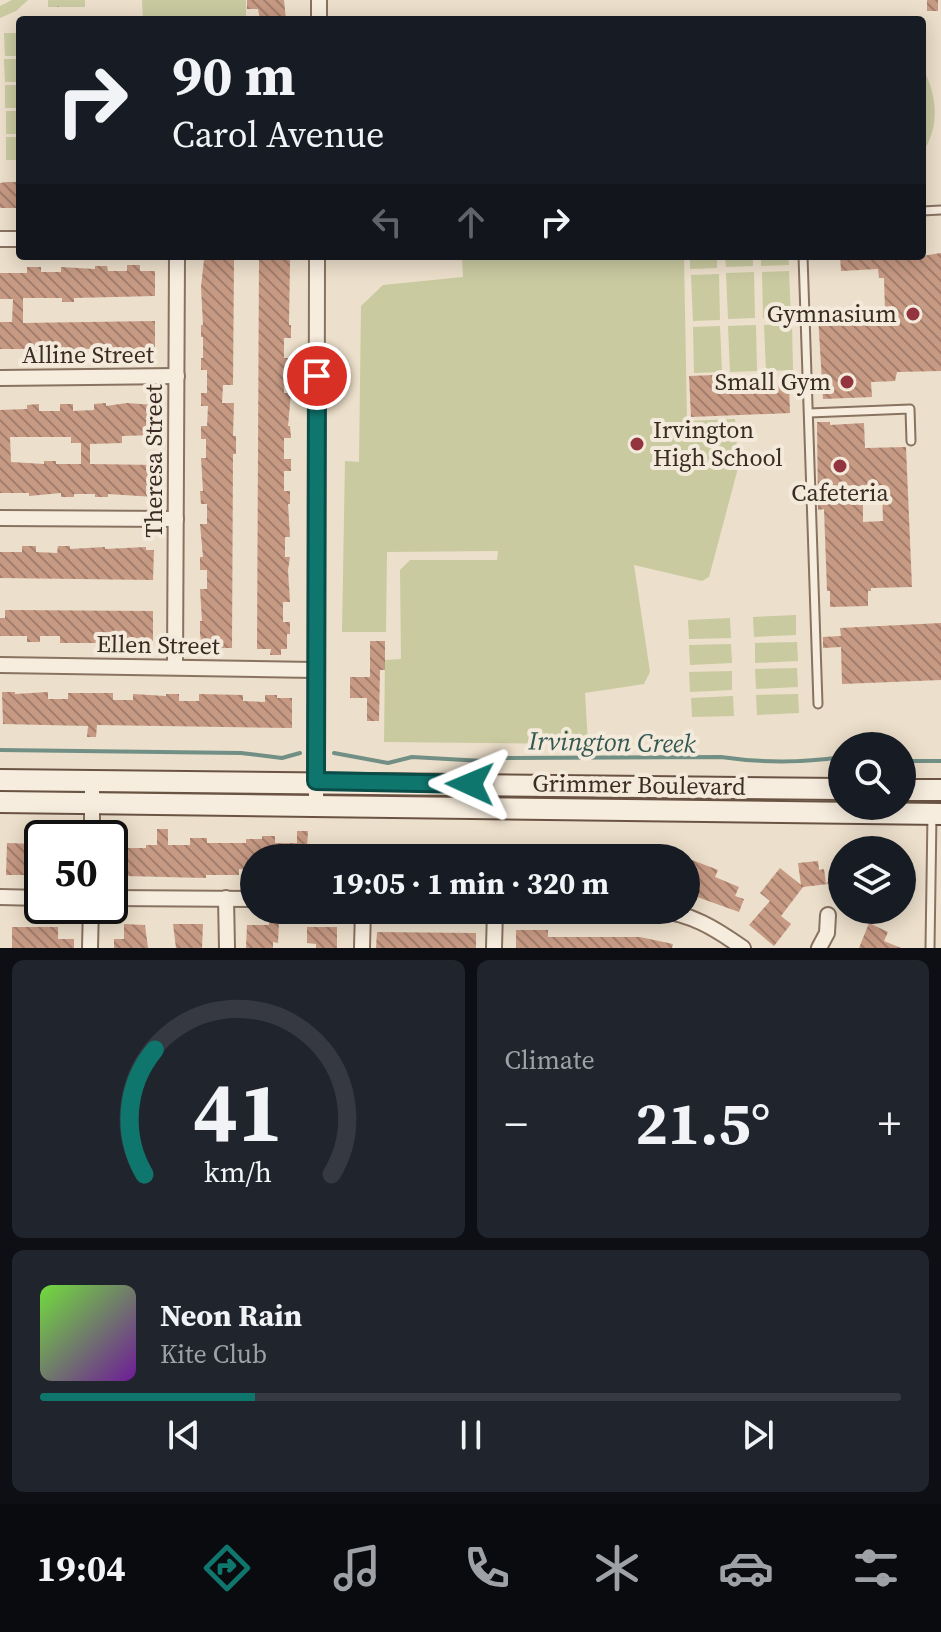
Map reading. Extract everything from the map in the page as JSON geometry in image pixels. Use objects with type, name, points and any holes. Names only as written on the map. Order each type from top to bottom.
[{"type":"main road","name":"Grimmer Boulevard","points":[[0,780],[828,789]]},
{"type":"main road","points":[[916,790],[941,790]]},
{"type":"main road","name":"Grimmer Boulevard","points":[[0,802],[937,814]]},
{"type":"street","name":"Theresa Street","points":[[175,667],[177,260]]},
{"type":"street","points":[[316,806],[317,260]]},
{"type":"street","name":"Alline Street","points":[[0,378],[177,376]]},
{"type":"street","points":[[0,518],[176,519]]},
{"type":"street","name":"Ellen Street","points":[[0,665],[315,670]]},
{"type":"street","points":[[92,779],[92,820]]},
{"type":"street","points":[[0,897],[24,898]]},
{"type":"street","points":[[128,898],[240,898]]},
{"type":"street","points":[[226,898],[227,948]]},
{"type":"street","points":[[819,948],[827,933],[828,915]]},
{"type":"street","points":[[700,921],[743,948]]},
{"type":"street","points":[[90,948],[91,924]]},
{"type":"street","points":[[362,948],[363,924]]},
{"type":"street","points":[[494,948],[495,924]]},
{"type":"lane","points":[[803,260],[818,704]]},
{"type":"lane","points":[[809,413],[910,409],[911,441]]},
{"type":"lane","points":[[930,948],[937,814]]},
{"type":"green space","points":[[12,0],[28,0],[16,11],[0,18],[0,6]]},
{"type":"green space","points":[[48,0],[85,0],[85,7],[48,7]]},
{"type":"green space","points":[[142,0],[246,0],[246,16],[143,16]]},
{"type":"green space","points":[[4,33],[16,33],[16,56],[5,56]]},
{"type":"green space","points":[[4,59],[16,59],[16,82],[5,82]]},
{"type":"green space","points":[[926,75],[935,110],[926,146]]},
{"type":"green space","points":[[5,85],[16,85],[16,108],[5,108]]},
{"type":"green space","points":[[6,111],[16,111],[16,134],[6,134]]},
{"type":"green space","points":[[6,137],[16,137],[16,160],[6,160]]},
{"type":"green space","points":[[462,260],[684,260],[687,421],[735,419],[738,468],[709,577],[702,581],[634,565],[650,672],[644,684],[585,693],[588,744],[384,742],[385,660],[401,659],[400,570],[410,560],[497,560],[498,551],[387,552],[386,632],[342,632],[345,461],[359,462],[361,306],[383,285],[463,277]]},
{"type":"green space","points":[[690,260],[717,260],[717,268],[690,269]]},
{"type":"green space","points":[[725,260],[753,260],[753,266],[726,267]]},
{"type":"green space","points":[[761,260],[788,260],[789,265],[761,266]]},
{"type":"green space","points":[[789,271],[791,317],[763,318],[762,272]]},
{"type":"green space","points":[[754,272],[755,318],[728,319],[726,273]]},
{"type":"green space","points":[[719,274],[720,320],[693,321],[691,275]]},
{"type":"green space","points":[[792,324],[793,370],[766,371],[764,325]]},
{"type":"green space","points":[[756,325],[757,371],[730,372],[728,326]]},
{"type":"green space","points":[[720,326],[722,372],[694,373],[693,327]]},
{"type":"green space","points":[[796,615],[796,635],[754,637],[753,617]]},
{"type":"green space","points":[[730,618],[731,638],[689,639],[688,620]]},
{"type":"green space","points":[[797,642],[798,661],[755,663],[755,643]]},
{"type":"green space","points":[[731,644],[732,663],[690,665],[689,645]]},
{"type":"green space","points":[[797,668],[798,687],[756,689],[755,669]]},
{"type":"green space","points":[[732,671],[732,690],[690,692],[689,672]]},
{"type":"green space","points":[[798,694],[799,713],[757,715],[756,695]]},
{"type":"green space","points":[[733,696],[734,716],[692,717],[691,698]]},
{"type":"building","points":[[247,0],[284,0],[286,16],[259,16],[258,9],[247,9]]},
{"type":"building","points":[[927,0],[938,0],[938,11],[927,11]]},
{"type":"building","points":[[16,182],[16,208],[0,208],[0,183]]},
{"type":"building","points":[[941,253],[941,371],[897,372],[895,381],[871,382],[872,397],[823,399],[818,315],[885,312],[884,278],[879,278],[878,269],[841,271],[840,260],[926,260],[926,255]]},
{"type":"building","points":[[204,260],[234,260],[233,385],[223,385],[222,403],[234,403],[233,436],[236,436],[236,454],[233,454],[232,648],[202,648],[200,634],[200,589],[207,589],[207,570],[200,570],[200,557],[203,557],[200,524],[207,524],[207,504],[201,504],[200,491],[203,491],[201,458],[206,458],[206,439],[201,439],[201,426],[207,426],[208,406],[201,406],[201,393],[207,393],[207,370],[201,370]]},
{"type":"building","points":[[259,260],[290,260],[291,338],[284,338],[284,358],[291,358],[291,371],[284,371],[284,393],[291,393],[288,426],[291,438],[284,438],[284,459],[291,459],[291,471],[284,471],[284,491],[290,491],[290,537],[285,537],[285,557],[290,557],[290,602],[283,602],[283,622],[290,622],[290,634],[287,634],[287,649],[281,649],[281,655],[270,655],[271,649],[257,649]]},
{"type":"building","points":[[127,265],[140,265],[140,271],[155,271],[155,296],[74,298],[74,302],[62,302],[62,298],[23,298],[23,323],[155,321],[155,352],[96,354],[96,349],[75,349],[75,354],[62,354],[62,348],[41,349],[41,354],[28,355],[28,349],[0,349],[0,322],[12,322],[13,299],[0,299],[0,273],[27,273],[27,267],[41,267],[41,272],[61,272],[61,267],[95,269],[95,266],[107,266],[108,271],[127,271]]},
{"type":"building","points":[[715,375],[716,390],[789,386],[790,413],[691,417],[689,376]]},
{"type":"building","points":[[39,404],[39,411],[60,411],[60,404],[73,404],[73,411],[94,410],[94,404],[154,405],[154,435],[122,436],[122,443],[90,444],[90,464],[156,465],[155,497],[74,494],[74,497],[61,497],[61,493],[29,496],[29,493],[0,493],[0,410],[27,409],[27,405]],"holes":[[[10,437],[71,437],[71,443],[81,443],[81,464],[11,462]]]},
{"type":"building","points":[[817,422],[830,422],[830,425],[864,423],[865,448],[906,447],[912,587],[871,588],[868,591],[868,606],[830,607],[824,509],[818,510]],"holes":[[[882,487],[883,521],[863,522],[863,489]]]},
{"type":"building","points":[[22,546],[36,546],[36,552],[57,553],[58,546],[70,546],[70,549],[146,547],[146,550],[154,550],[153,580],[0,578],[0,552],[22,552]]},
{"type":"building","points":[[5,610],[153,611],[153,641],[125,643],[126,636],[105,636],[105,643],[60,643],[60,636],[40,636],[40,642],[27,642],[27,636],[0,636],[0,618],[5,618]]},
{"type":"building","points":[[941,623],[941,680],[842,684],[841,647],[823,648],[823,637],[841,636],[840,628]]},
{"type":"building","points":[[370,641],[385,641],[385,670],[380,670],[379,721],[367,721],[367,698],[350,698],[350,677],[370,677]]},
{"type":"building","points":[[2,692],[48,692],[48,699],[68,699],[68,693],[113,693],[113,700],[133,700],[133,694],[179,694],[179,701],[199,701],[199,694],[243,695],[243,701],[265,702],[265,695],[277,695],[277,698],[292,698],[292,728],[97,725],[96,737],[87,737],[88,726],[3,724]]},
{"type":"building","points":[[157,829],[168,829],[168,845],[190,845],[190,838],[207,838],[207,843],[246,843],[246,839],[262,839],[262,836],[275,836],[275,843],[297,843],[297,831],[308,831],[307,844],[240,844],[239,875],[206,875],[206,878],[128,876],[128,848],[157,845]]},
{"type":"building","points":[[7,843],[24,844],[24,875],[6,875]]},
{"type":"building","points":[[818,861],[819,870],[824,869],[828,884],[803,887],[781,916],[791,924],[774,946],[749,925],[770,901],[760,893],[780,868],[801,885],[798,863]]},
{"type":"building","points":[[700,863],[718,870],[715,877],[739,887],[735,896],[744,899],[739,912],[700,898]]},
{"type":"building","points":[[124,924],[145,925],[148,948],[114,948],[114,939],[124,939]]},
{"type":"building","points":[[173,924],[203,924],[202,948],[176,948]]},
{"type":"building","points":[[279,924],[278,943],[273,942],[273,948],[246,948],[247,925]]},
{"type":"building","points":[[871,924],[888,932],[884,941],[901,948],[859,948]]},
{"type":"building","points":[[12,927],[58,927],[58,939],[74,939],[74,948],[12,948]]},
{"type":"building","points":[[307,927],[337,927],[337,948],[316,948],[316,944],[307,943]]},
{"type":"building","points":[[516,930],[548,930],[548,937],[640,937],[673,944],[672,948],[516,948]]},
{"type":"building","points":[[377,932],[476,933],[476,948],[376,948]]},
{"type":"waterway","name":"Irvington Creek","points":[[0,750],[241,753],[282,758],[300,753]]},
{"type":"waterway","name":"Irvington Creek","points":[[334,753],[388,763],[412,757],[483,761],[503,758],[721,757],[782,762],[828,758]]},
{"type":"waterway","name":"Irvington Creek","points":[[916,761],[941,761]]},
{"type":"place","name":"Gymnasium","points":[[913,314]]},
{"type":"place","name":"Small Gym","points":[[847,382]]},
{"type":"place","name":"Irvington High School","points":[[637,444]]},
{"type":"place","name":"Cafeteria","points":[[840,466]]},
{"type":"route","points":[[317,376],[316,781],[470,784]]}]
